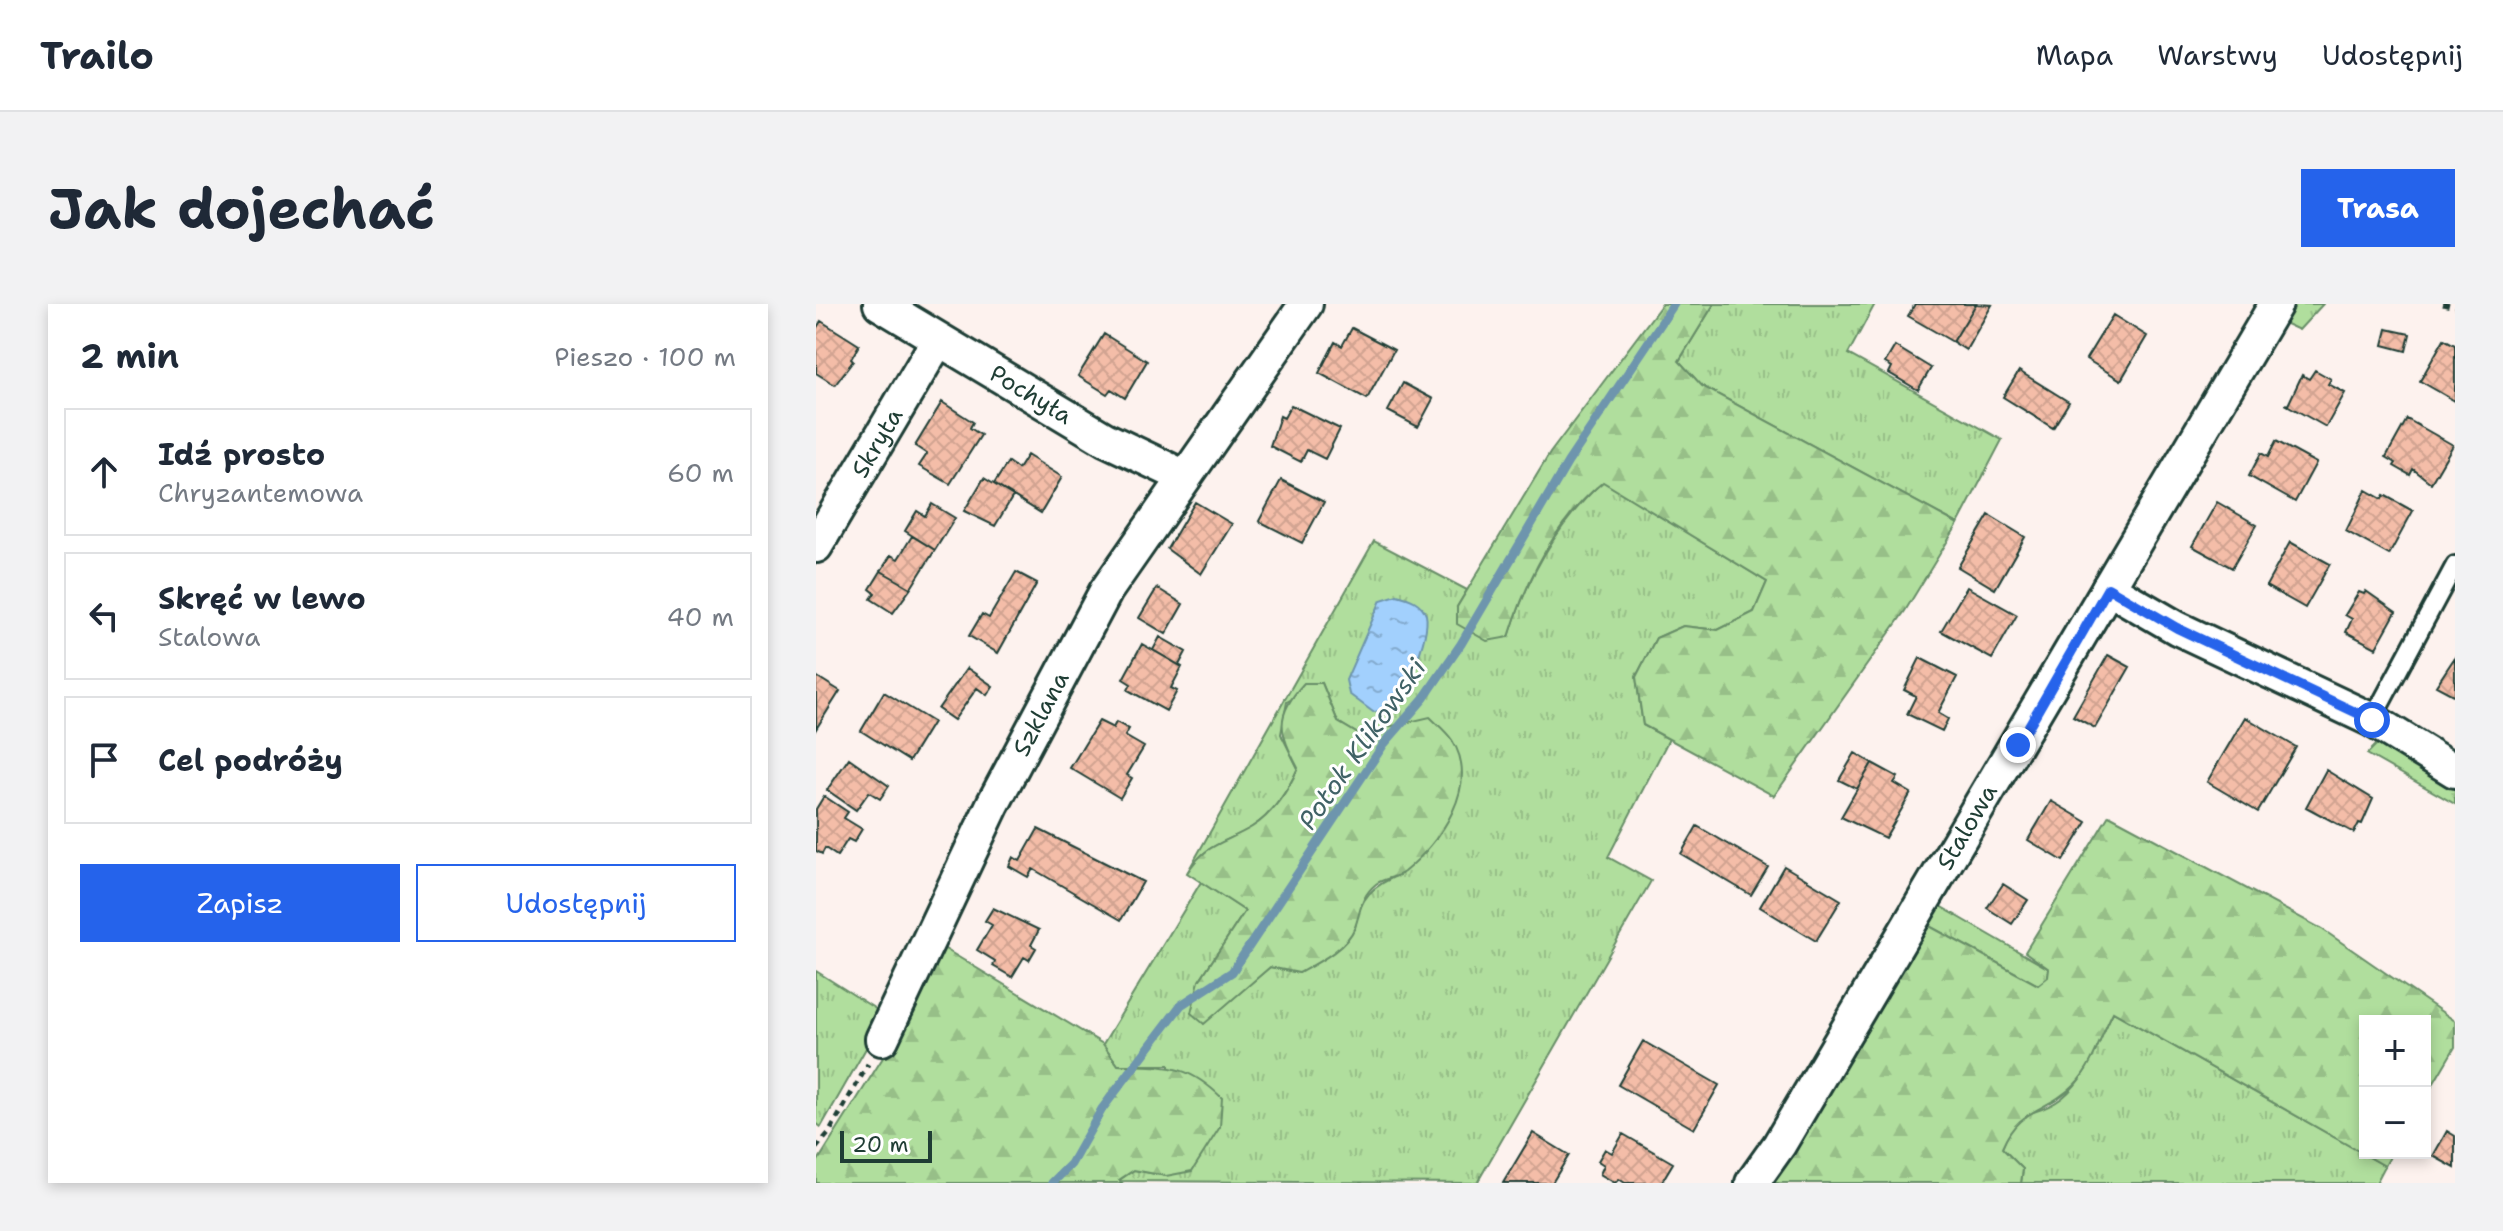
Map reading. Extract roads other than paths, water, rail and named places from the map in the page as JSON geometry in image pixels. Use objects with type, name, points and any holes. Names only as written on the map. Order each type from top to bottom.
[{"type":"street","name":"Pochyła","points":[[880,304],[1105,439],[1185,477]]},
{"type":"street","name":"Szklana","points":[[882,1039],[993,804],[1106,591],[1306,304]]},
{"type":"street","name":"Stalowa","points":[[1752,1183],[1779,1145],[1942,874],[2276,304]]},
{"type":"street","name":"Skryta","points":[[816,546],[938,340]]},
{"type":"street","points":[[2108,588],[2177,628],[2372,720],[2455,771]]},
{"type":"lane","points":[[2372,720],[2455,565]]},
{"type":"water","points":[[1397,595],[1414,601],[1424,611],[1424,637],[1414,667],[1400,694],[1385,710],[1373,712],[1349,694],[1346,680],[1381,600]]},
{"type":"waterway","name":"Potok Klikowski","points":[[1052,1183],[1071,1164],[1102,1109],[1181,1005],[1232,972],[1384,744],[1424,698],[1461,644],[1568,462],[1674,304]]}]
